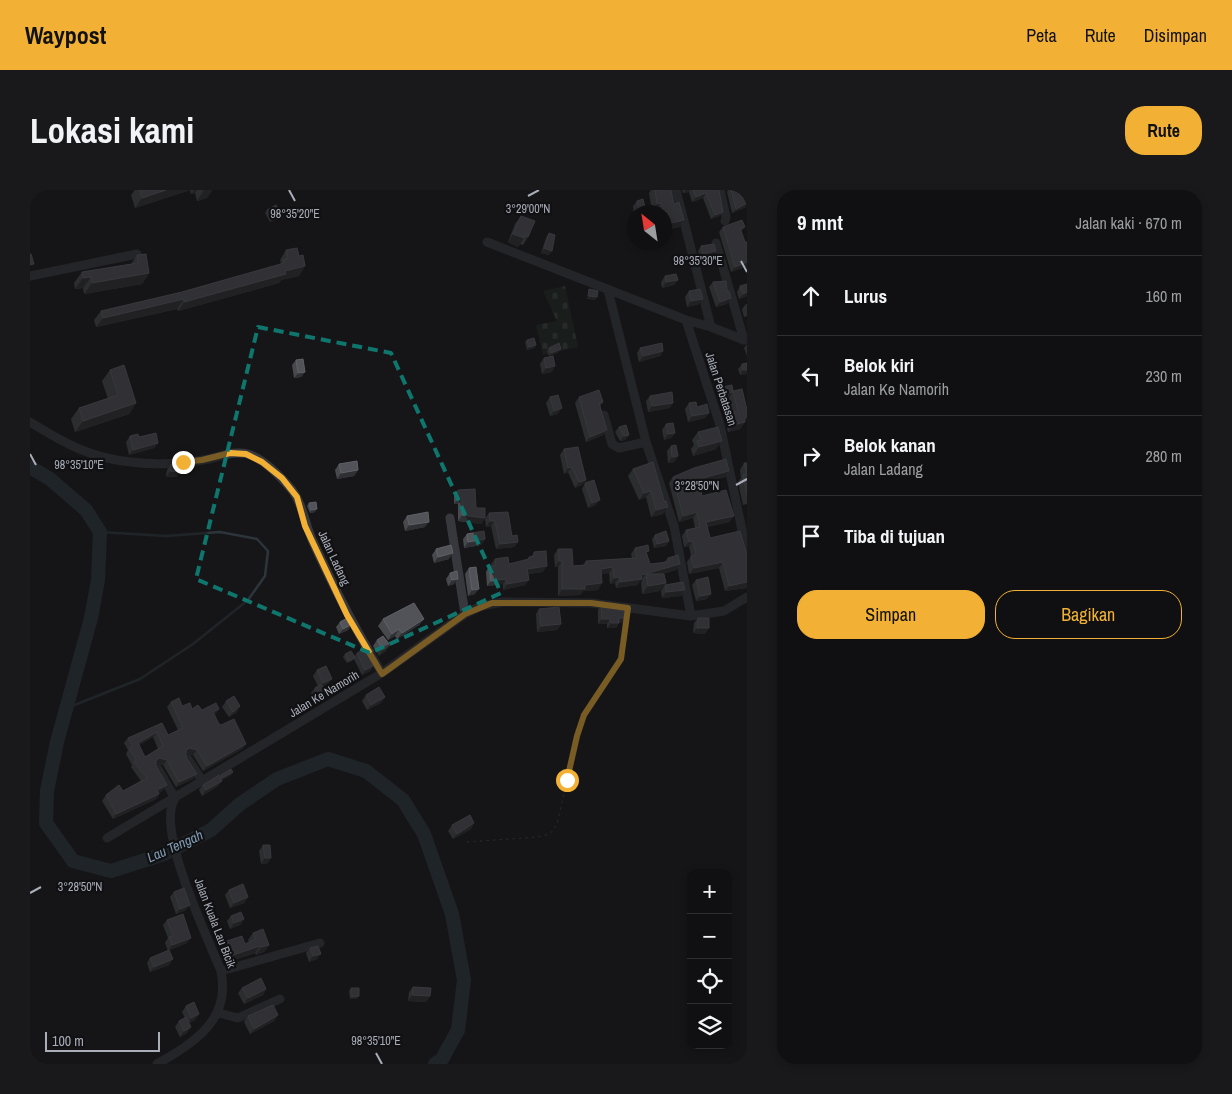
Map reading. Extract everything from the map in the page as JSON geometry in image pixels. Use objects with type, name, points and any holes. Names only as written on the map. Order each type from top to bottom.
[{"type":"street","points":[[676,190],[711,327]]},
{"type":"street","points":[[720,190],[726,217],[725,221]]},
{"type":"street","points":[[487,242],[686,320],[711,327],[745,341]]},
{"type":"street","points":[[716,243],[745,341]]},
{"type":"street","points":[[30,276],[137,254]]},
{"type":"street","points":[[608,290],[646,442],[674,526],[692,616]]},
{"type":"street","name":"Jalan Perbatasan","points":[[686,320],[720,424],[747,554]]},
{"type":"street","points":[[604,415],[612,444],[615,448],[646,442]]},
{"type":"street","name":"Jalan Ladang","points":[[30,422],[73,448],[104,459],[164,463],[202,460],[230,453],[240,453],[251,455],[262,462],[282,478],[297,497],[305,526],[347,615],[382,674]]},
{"type":"street","points":[[450,518],[465,614]]},
{"type":"street","name":"Jalan Ke Namorih","points":[[107,838],[382,674],[465,614],[482,606],[503,602],[591,603],[692,616],[724,611],[747,597]]},
{"type":"street","points":[[188,759],[203,782]]},
{"type":"street","points":[[158,769],[175,798]]},
{"type":"street","name":"Jalan Kuala Lau Bicik","points":[[175,798],[170,806],[169,815],[175,852],[221,971],[223,991],[219,1013]]},
{"type":"street","points":[[221,971],[320,943]]},
{"type":"street","points":[[157,1064],[196,1038],[219,1013],[238,1018],[280,999]]},
{"type":"path","points":[[467,842],[547,836],[553,831],[561,812],[573,752],[584,715],[621,659],[628,608]]},
{"type":"highlighted area","points":[[258,327],[391,353],[501,593],[370,653],[196,579]]},
{"type":"green space","points":[[565,286],[578,347],[543,355],[536,325],[557,321],[543,291]]},
{"type":"building","points":[[140,190],[166,190],[142,198]]},
{"type":"building","points":[[655,190],[671,190],[674,204],[679,202],[684,220],[672,223],[672,205],[657,204]]},
{"type":"building","points":[[693,190],[719,190],[723,212],[715,215],[706,193],[696,197]]},
{"type":"building","points":[[731,190],[741,190],[747,203],[736,209]]},
{"type":"building","points":[[643,199],[644,205],[638,205],[637,201]]},
{"type":"building","points":[[276,205],[281,215],[272,219],[267,210]]},
{"type":"building","points":[[521,216],[535,221],[528,237],[525,235],[524,238],[513,234]]},
{"type":"building","points":[[742,220],[745,227],[740,228],[745,242],[747,242],[747,262],[735,267],[723,227]]},
{"type":"building","points":[[549,233],[555,235],[552,251],[544,248]]},
{"type":"building","points":[[714,244],[716,251],[703,254],[701,246]]},
{"type":"building","points":[[297,248],[299,256],[303,255],[305,266],[285,271],[286,274],[184,302],[184,299],[103,318],[101,311],[182,292],[284,263],[283,260],[288,258],[286,250]]},
{"type":"building","points":[[30,254],[34,264],[30,265]]},
{"type":"building","points":[[146,254],[149,273],[92,283],[91,277],[83,278],[82,272],[138,263],[137,255]]},
{"type":"building","points":[[676,274],[678,280],[666,282],[665,276]]},
{"type":"building","points":[[726,281],[727,291],[729,291],[731,298],[720,302],[713,282]]},
{"type":"building","points":[[747,284],[747,292],[743,294],[740,286]]},
{"type":"building","points":[[589,289],[598,291],[597,297],[588,296]]},
{"type":"building","points":[[700,289],[703,299],[691,301],[689,291]]},
{"type":"building","points":[[534,338],[536,345],[529,347],[527,340]]},
{"type":"building","points":[[559,343],[561,349],[551,353],[549,348]]},
{"type":"building","points":[[662,343],[663,351],[643,356],[640,348]]},
{"type":"building","points":[[553,356],[555,366],[546,368],[544,358]]},
{"type":"building","points":[[303,359],[305,372],[298,373],[296,360]]},
{"type":"building","points":[[747,363],[747,370],[743,370],[742,364]]},
{"type":"building","points":[[124,365],[136,403],[83,421],[79,408],[118,395],[110,370]]},
{"type":"building","points":[[732,385],[733,391],[742,389],[747,410],[747,417],[744,418],[745,422],[733,425],[730,413],[738,411],[733,392],[724,394],[722,387]]},
{"type":"building","points":[[599,390],[603,402],[599,403],[607,430],[590,437],[579,397]]},
{"type":"building","points":[[672,392],[673,403],[652,406],[650,396]]},
{"type":"building","points":[[558,395],[562,408],[554,411],[550,397]]},
{"type":"building","points":[[696,402],[697,407],[707,404],[709,413],[692,416],[689,403]]},
{"type":"building","points":[[673,423],[675,433],[668,434],[666,424]]},
{"type":"building","points":[[626,425],[629,435],[624,436],[619,427]]},
{"type":"building","points":[[718,427],[722,441],[699,447],[697,441],[701,440],[698,432]]},
{"type":"building","points":[[156,433],[158,443],[133,450],[130,436],[138,434],[139,437]]},
{"type":"building","points":[[676,445],[678,456],[672,457],[671,446]]},
{"type":"building","points":[[578,447],[586,480],[579,482],[572,467],[568,468],[564,449]]},
{"type":"building","points":[[726,459],[729,471],[699,479],[702,496],[726,490],[734,516],[706,522],[710,538],[740,531],[747,552],[747,582],[729,586],[723,562],[694,568],[691,556],[696,555],[693,541],[689,542],[686,530],[700,527],[697,512],[683,516],[673,477],[694,468]]},
{"type":"building","points":[[357,461],[358,470],[341,473],[339,464]]},
{"type":"building","points":[[653,462],[664,501],[666,501],[668,507],[656,510],[651,491],[644,493],[633,469]]},
{"type":"building","points":[[744,463],[747,463],[747,474]]},
{"type":"building","points":[[171,464],[181,464],[180,472],[170,471]]},
{"type":"building","points":[[747,474],[747,495],[743,475]]},
{"type":"building","points":[[594,480],[600,500],[592,503],[585,483]]},
{"type":"building","points":[[475,489],[476,508],[485,508],[485,518],[462,515],[462,498],[458,498],[458,490]]},
{"type":"building","points":[[316,502],[317,509],[311,510],[309,503]]},
{"type":"building","points":[[428,512],[429,522],[409,525],[407,516]]},
{"type":"building","points":[[508,512],[512,536],[517,535],[518,542],[500,544],[495,521],[490,521],[489,513]]},
{"type":"building","points":[[484,531],[485,539],[468,542],[467,534]]},
{"type":"building","points":[[666,531],[669,541],[657,544],[655,535]]},
{"type":"building","points":[[451,545],[453,553],[438,557],[436,549]]},
{"type":"building","points":[[648,545],[649,551],[646,552],[650,564],[669,562],[668,558],[678,555],[680,564],[641,575],[642,579],[620,582],[620,577],[614,578],[613,567],[601,569],[602,583],[585,585],[585,589],[562,589],[562,561],[559,561],[558,549],[572,549],[573,566],[586,565],[586,561],[637,558],[635,548]]},
{"type":"building","points":[[546,551],[547,566],[527,569],[529,580],[507,584],[506,579],[491,581],[489,566],[496,566],[495,559],[508,557],[509,564],[529,559],[529,557],[535,556],[534,552]]},
{"type":"building","points":[[476,567],[479,589],[472,590],[469,568]]},
{"type":"building","points":[[457,571],[458,579],[452,580],[450,573]]},
{"type":"building","points":[[646,574],[664,574],[666,583],[648,586]]},
{"type":"building","points":[[708,577],[711,594],[700,596],[696,580]]},
{"type":"building","points":[[683,582],[685,590],[666,592],[665,585]]},
{"type":"building","points":[[414,603],[424,619],[402,633],[399,629],[392,634],[383,619]]},
{"type":"building","points":[[601,605],[626,610],[626,618],[619,618],[619,623],[611,623],[610,619],[602,619]]},
{"type":"building","points":[[559,607],[561,624],[541,626],[539,609]]},
{"type":"building","points":[[349,617],[352,624],[343,629],[340,622]]},
{"type":"building","points":[[698,618],[709,618],[709,628],[697,628]]},
{"type":"building","points":[[383,636],[390,645],[383,650],[377,640]]},
{"type":"building","points":[[365,649],[373,666],[365,670],[357,653]]},
{"type":"building","points":[[351,651],[355,657],[349,661],[345,654]]},
{"type":"building","points":[[326,666],[332,679],[323,683],[317,670]]},
{"type":"building","points":[[321,684],[327,695],[320,699],[315,688]]},
{"type":"building","points":[[379,687],[385,697],[371,705],[366,695]]},
{"type":"building","points":[[234,696],[240,706],[233,712],[226,701]]},
{"type":"building","points":[[179,698],[182,706],[190,703],[192,709],[198,705],[202,710],[216,703],[219,709],[213,712],[219,724],[221,725],[234,719],[246,744],[207,766],[197,750],[189,748],[186,751],[186,757],[197,774],[179,782],[167,760],[159,758],[156,761],[156,766],[167,785],[157,790],[159,794],[116,814],[106,795],[119,785],[123,791],[147,778],[134,762],[136,760],[129,748],[133,746],[128,738],[162,723],[168,735],[183,728],[171,702]],"holes":[[[157,732],[163,746],[145,757],[138,743]]]},
{"type":"building","points":[[231,769],[233,772],[222,778],[221,775]]},
{"type":"building","points":[[219,775],[222,781],[206,790],[203,785]]},
{"type":"building","points":[[470,815],[474,823],[457,834],[452,825]]},
{"type":"building","points":[[263,845],[270,845],[271,858],[265,858]]},
{"type":"building","points":[[243,884],[248,897],[234,903],[229,890]]},
{"type":"building","points":[[184,888],[190,905],[180,909],[174,892]]},
{"type":"building","points":[[241,912],[244,919],[234,923],[231,916]]},
{"type":"building","points":[[183,914],[191,938],[172,945],[169,937],[173,936],[167,920]]},
{"type":"building","points":[[263,929],[269,945],[230,956],[224,942],[242,936],[245,944],[256,939],[253,933]]},
{"type":"building","points":[[318,946],[321,954],[313,956],[310,948]]},
{"type":"building","points":[[169,950],[173,959],[154,967],[150,958]]},
{"type":"building","points":[[261,978],[266,989],[248,998],[242,988]]},
{"type":"building","points":[[413,987],[431,988],[430,996],[412,995]]},
{"type":"building","points":[[351,988],[359,988],[359,996],[352,997]]},
{"type":"building","points":[[194,1002],[199,1014],[191,1018],[186,1006]]},
{"type":"building","points":[[273,1005],[278,1015],[254,1029],[248,1016]]},
{"type":"building","points":[[186,1017],[191,1027],[184,1031],[179,1021]]},
{"type":"waterway","name":"Lau Tengah","points":[[30,467],[50,479],[86,510],[100,532],[98,580],[91,618],[57,742],[47,791],[46,823],[73,861],[111,871],[164,854],[211,830],[240,804],[277,779],[328,759],[366,771],[403,800],[424,834],[452,914],[464,980],[458,1030],[442,1059],[435,1064]]},
{"type":"waterway","points":[[67,708],[140,679],[193,644],[248,600],[265,576],[268,551],[257,539],[220,532],[166,536],[100,532]]},
{"type":"route","points":[[183,462],[202,460],[230,453],[246,454],[262,462],[282,478],[297,497],[305,526],[347,615],[382,674],[465,614],[492,603],[591,603],[628,608],[621,659],[584,715],[567,780]]}]
